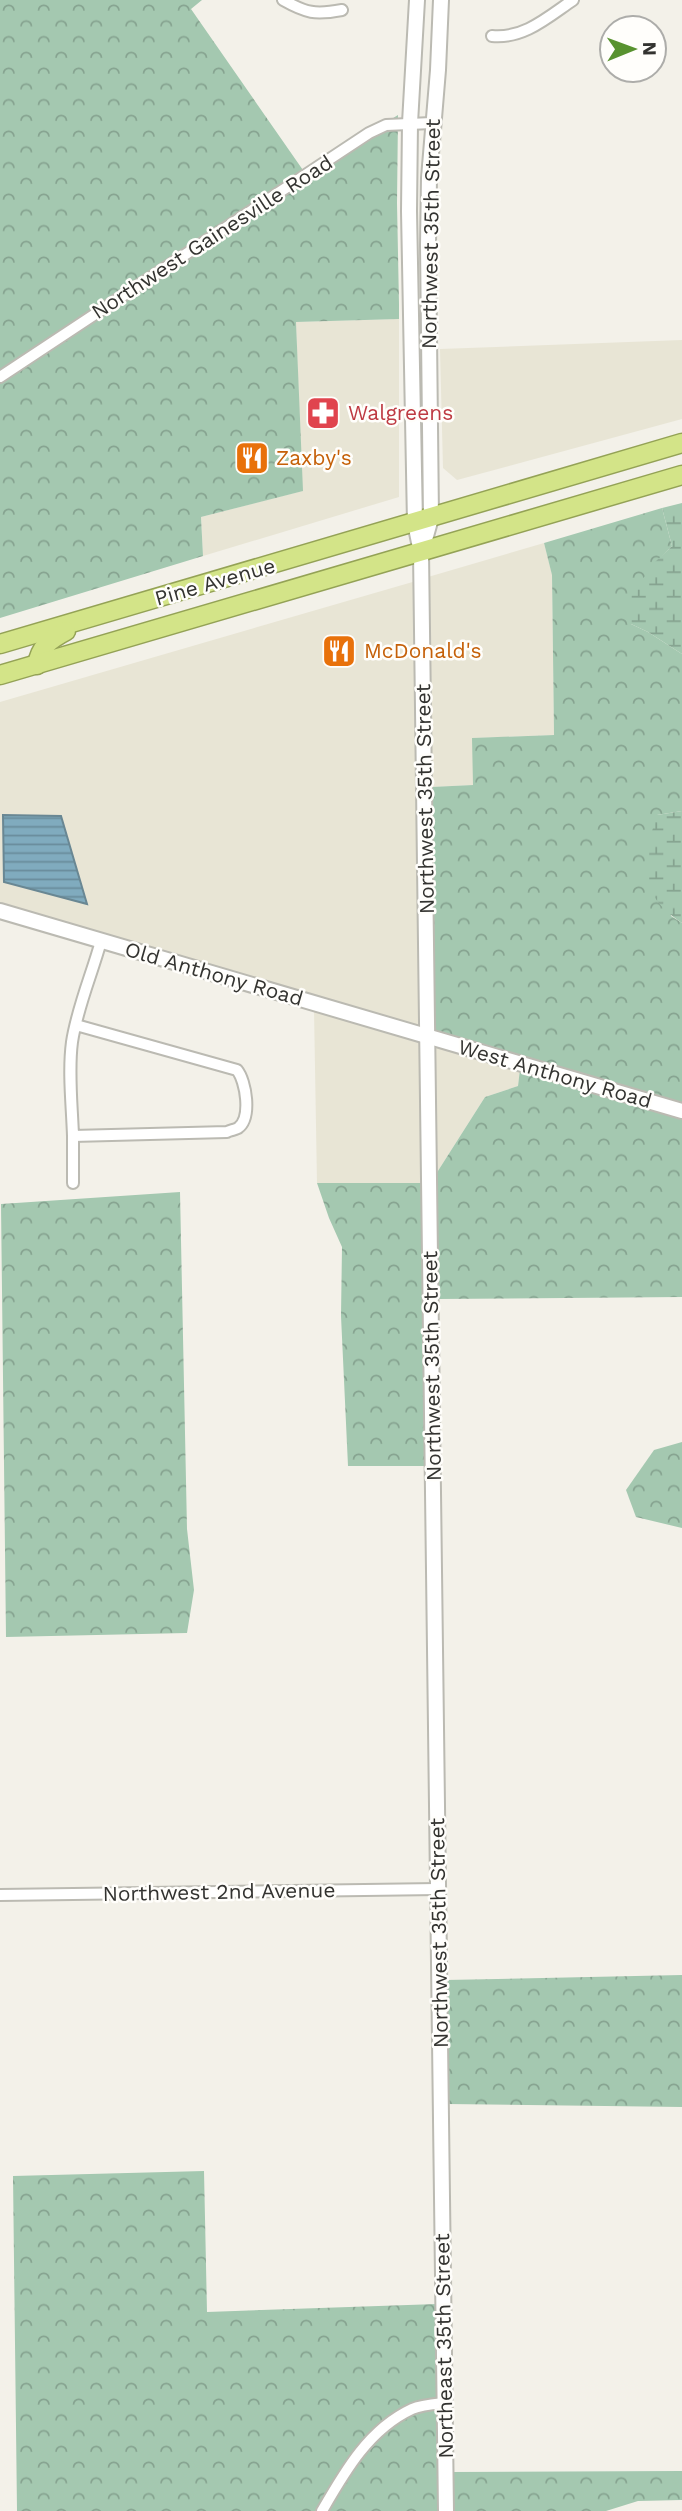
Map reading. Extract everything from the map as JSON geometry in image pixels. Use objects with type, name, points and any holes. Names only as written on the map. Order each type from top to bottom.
[{"type":"highway","name":"Pine Avenue","points":[[0,644],[682,443]]},
{"type":"highway","name":"Pine Avenue","points":[[0,675],[682,475]]},
{"type":"highway","points":[[37,665],[40,652],[51,639],[87,620]]},
{"type":"street","points":[[283,0],[304,12],[328,13],[342,10]]},
{"type":"street","name":"Northwest 35th Street","points":[[417,0],[410,123],[411,395],[423,521]]},
{"type":"street","name":"Northwest 35th Street","points":[[441,0],[438,70],[432,123],[421,552],[442,2180]]},
{"type":"street","points":[[492,36],[505,37],[525,33],[573,0]]},
{"type":"street","name":"Northwest Gainesville Road","points":[[0,377],[369,134],[386,125],[432,123]]},
{"type":"street","name":"Old Anthony Road","points":[[0,911],[428,1037]]},
{"type":"street","points":[[73,1184],[71,1054],[76,1025],[101,941]]},
{"type":"street","points":[[73,1136],[227,1132],[238,1129],[245,1114],[246,1086],[237,1070],[76,1025]]},
{"type":"street","name":"West Anthony Road","points":[[428,1037],[682,1111]]},
{"type":"street","name":"Northwest 2nd Avenue","points":[[0,1895],[438,1889]]},
{"type":"street","name":"Northeast 35th Street","points":[[442,2180],[446,2511]]},
{"type":"street","points":[[322,2511],[348,2465],[381,2428],[414,2408],[444,2403]]},
{"type":"shaded area","points":[[399,319],[399,497],[203,556],[201,517],[302,491],[296,322]]},
{"type":"shaded area","points":[[682,340],[682,419],[457,480],[443,468],[440,349]]},
{"type":"shaded area","points":[[544,543],[552,574],[554,735],[473,738],[473,785],[431,787],[428,577]]},
{"type":"shaded area","points":[[416,581],[422,1030],[0,905],[0,702]]},
{"type":"shaded area","points":[[314,1009],[422,1041],[424,1183],[317,1183]]},
{"type":"shaded area","points":[[434,1045],[520,1069],[518,1086],[485,1097],[436,1174]]},
{"type":"green space","points":[[0,0],[202,0],[191,9],[305,173],[398,115],[399,319],[296,322],[303,491],[201,517],[203,556],[0,618]]},
{"type":"green space","points":[[682,503],[682,654],[631,624],[628,600],[655,562],[672,546],[662,508]]},
{"type":"green space","points":[[662,508],[672,546],[650,573],[641,591],[631,624],[682,654],[682,811],[657,815],[671,916],[682,923],[682,1106],[434,1034],[431,787],[473,785],[472,738],[554,735],[552,575],[544,543]]},
{"type":"green space","points":[[682,811],[682,923],[657,900],[650,888],[646,862],[657,815]]},
{"type":"green space","points":[[520,1069],[682,1117],[682,1297],[437,1299],[436,1174],[485,1097],[518,1086]]},
{"type":"green space","points":[[317,1183],[424,1183],[427,1466],[348,1466],[341,1316],[342,1247]]},
{"type":"green space","points":[[180,1192],[187,1529],[194,1590],[187,1633],[6,1637],[1,1204]]},
{"type":"green space","points":[[682,1442],[682,1528],[636,1517],[626,1490],[654,1450]]},
{"type":"green space","points":[[682,1975],[682,2107],[447,2104],[446,1980]]},
{"type":"green space","points":[[204,2171],[207,2312],[437,2304],[440,2511],[17,2511],[13,2176]]},
{"type":"green space","points":[[682,2471],[682,2500],[638,2501],[606,2511],[452,2511],[451,2472]]},
{"type":"water","points":[[3,815],[61,816],[87,904],[4,882]]},
{"type":"place","name":"Walgreens","points":[[323,413]]},
{"type":"place","name":"Zaxby's","points":[[252,458]]},
{"type":"place","name":"McDonald's","points":[[339,651]]}]
